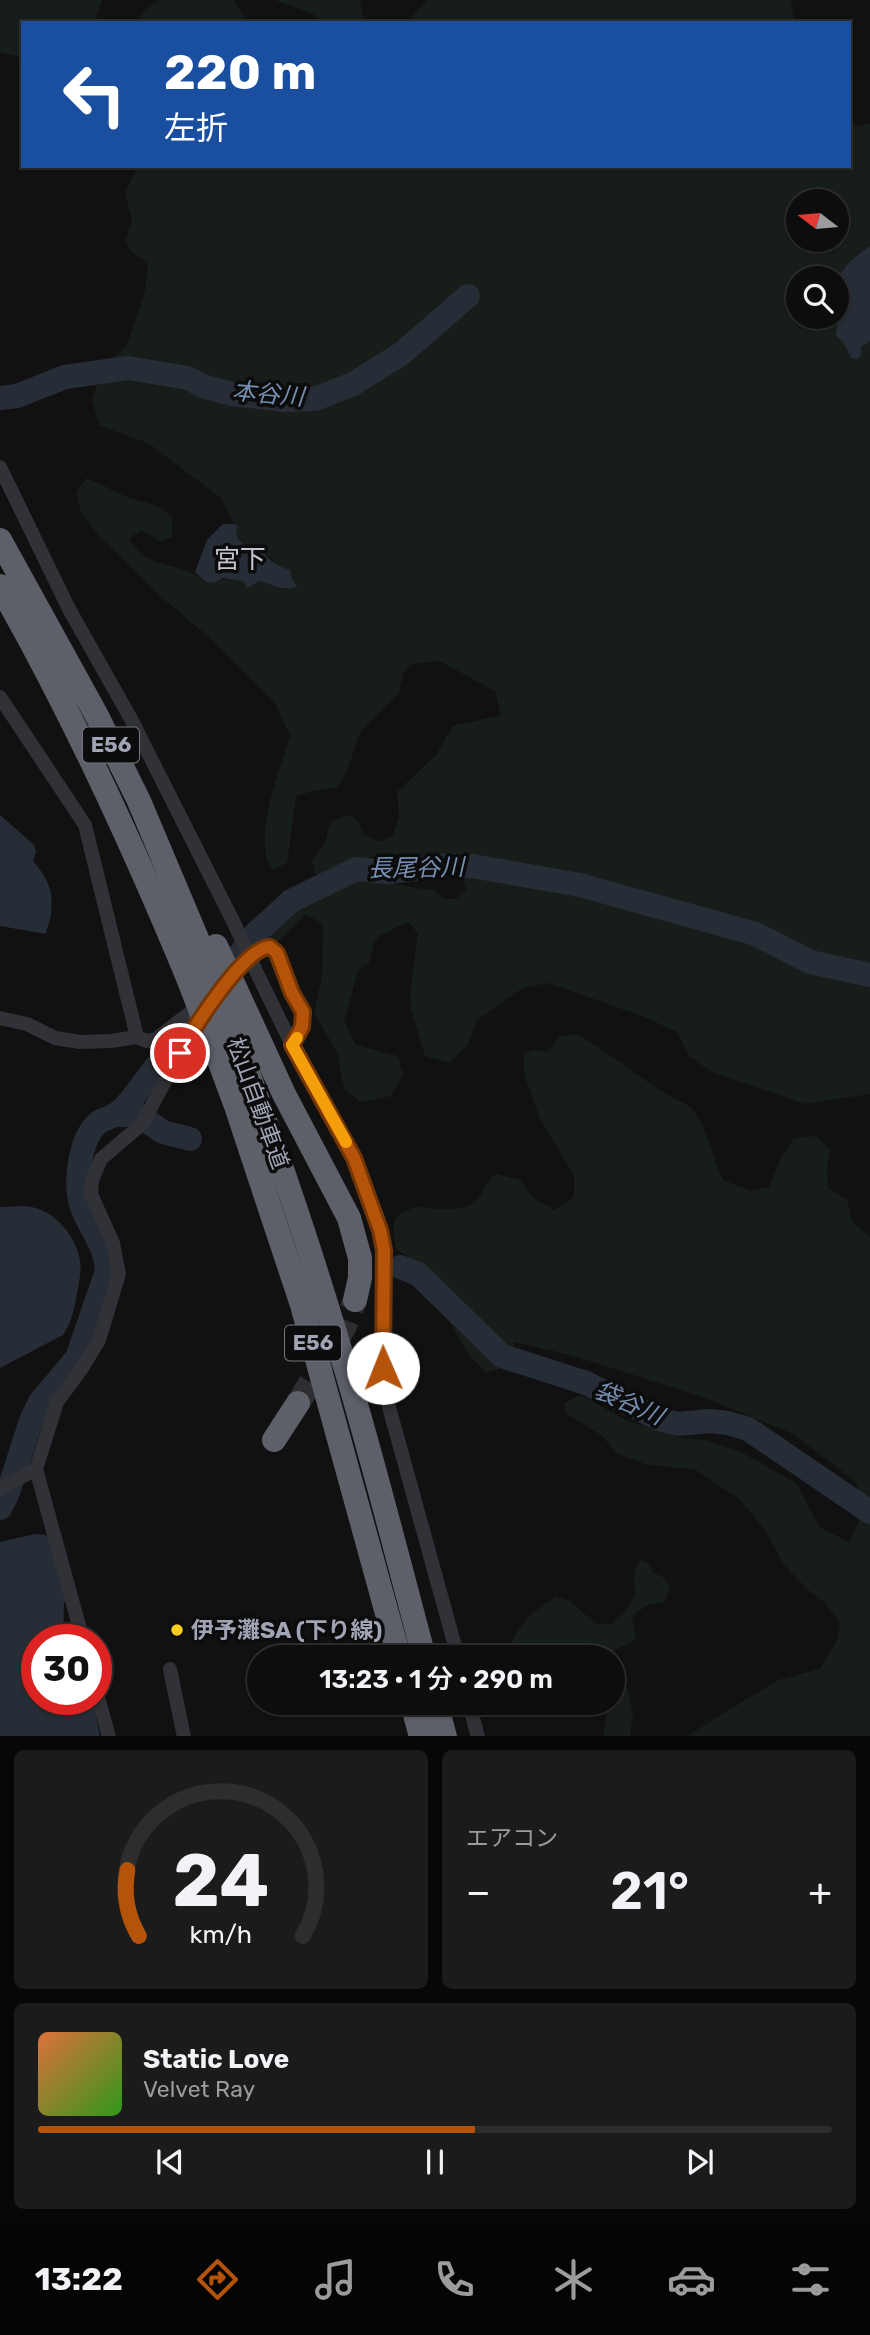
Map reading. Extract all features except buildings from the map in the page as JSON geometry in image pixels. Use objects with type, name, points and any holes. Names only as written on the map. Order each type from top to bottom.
[{"type":"highway","points":[[0,540],[150,806],[231,1000],[349,1218],[360,1258],[360,1278],[355,1300]]},
{"type":"highway","name":"松山自動車道","points":[[0,586],[70,715],[117,811],[190,983],[198,1024],[236,1106],[302,1305],[397,1645]]},
{"type":"highway","name":"松山自動車道","points":[[231,1000],[257,1095],[320,1284],[371,1455],[421,1645]]},
{"type":"highway","points":[[274,1440],[298,1403]]},
{"type":"highway","points":[[347,1461],[357,1521],[387,1645]]},
{"type":"highway","points":[[404,1715],[409,1736]]},
{"type":"highway","points":[[415,1715],[421,1736]]},
{"type":"highway","points":[[439,1715],[445,1736]]},
{"type":"street","points":[[0,467],[69,609],[131,719],[292,1045],[354,1158],[380,1230],[384,1250],[383,1368],[390,1407],[455,1645]]},
{"type":"street","points":[[0,697],[85,825],[137,1037]]},
{"type":"street","points":[[79,1624],[36,1469],[57,1402],[99,1340],[119,1274],[113,1243],[91,1194],[92,1181],[102,1159],[142,1124],[198,1024],[242,963],[262,947],[270,947],[277,953],[292,993],[303,1012],[302,1027],[292,1045]]},
{"type":"street","points":[[0,1018],[27,1024],[55,1038],[101,1042],[137,1037],[148,1041],[198,1024]]},
{"type":"street","points":[[7,1485],[36,1469]]},
{"type":"street","points":[[170,1669],[184,1736]]},
{"type":"street","points":[[103,1715],[109,1736]]},
{"type":"street","points":[[472,1715],[478,1736]]},
{"type":"shaded area","points":[[0,0],[102,0],[96,21],[21,21],[21,57],[0,52]]},
{"type":"shaded area","points":[[158,0],[233,0],[248,21],[137,21],[143,12]]},
{"type":"shaded area","points":[[275,0],[360,0],[364,21],[325,21]]},
{"type":"shaded area","points":[[428,0],[791,0],[794,21],[412,21],[411,17]]},
{"type":"shaded area","points":[[870,123],[870,246],[847,266],[786,266],[786,329],[839,329],[851,358],[861,355],[861,347],[870,341],[870,1094],[805,1104],[712,1072],[689,1056],[677,1032],[642,1016],[548,983],[523,988],[477,1020],[468,1044],[450,1063],[425,1056],[411,1009],[410,994],[418,933],[408,922],[380,935],[374,943],[369,963],[358,971],[344,1022],[356,1045],[398,1056],[403,1074],[391,1096],[360,1102],[344,1089],[337,1052],[314,1013],[322,976],[323,925],[306,914],[279,941],[273,942],[266,931],[282,913],[346,879],[374,879],[435,890],[443,899],[456,899],[466,889],[463,877],[446,872],[425,859],[372,857],[329,876],[315,873],[312,860],[323,846],[332,822],[342,817],[351,815],[359,823],[363,834],[379,842],[393,835],[399,816],[397,792],[436,755],[453,726],[501,715],[495,691],[439,661],[411,664],[404,671],[399,693],[360,732],[349,766],[338,787],[296,796],[287,863],[272,870],[266,856],[266,823],[269,804],[290,736],[275,703],[211,639],[159,595],[99,536],[81,513],[76,492],[87,478],[129,498],[158,506],[172,517],[172,537],[161,542],[141,530],[129,539],[137,550],[156,562],[185,570],[206,582],[254,580],[288,590],[280,570],[272,560],[239,539],[236,534],[238,526],[234,524],[221,498],[148,443],[100,426],[92,401],[102,368],[126,347],[145,292],[148,262],[134,254],[125,241],[132,220],[125,194],[136,168],[851,168],[851,125]]},
{"type":"shaded area","points":[[870,246],[870,341],[861,347],[861,355],[857,359],[851,358],[843,342],[836,336],[837,329],[849,329],[849,266],[846,266]]},
{"type":"shaded area","points":[[223,524],[238,526],[236,534],[239,540],[249,548],[260,545],[264,554],[272,561],[290,570],[292,580],[297,586],[282,588],[259,581],[247,588],[244,581],[223,578],[214,583],[206,582],[195,572],[207,540]]},
{"type":"shaded area","points":[[0,815],[34,845],[36,851],[33,861],[46,879],[51,897],[51,915],[46,934],[0,926]]},
{"type":"shaded area","points":[[576,1034],[691,1108],[703,1127],[723,1180],[751,1191],[769,1187],[782,1156],[794,1138],[816,1136],[830,1150],[828,1188],[847,1200],[853,1223],[870,1237],[870,1736],[687,1736],[778,1680],[820,1669],[837,1640],[840,1623],[825,1603],[783,1564],[766,1531],[739,1499],[696,1470],[645,1464],[618,1454],[601,1435],[567,1414],[564,1403],[581,1395],[628,1421],[681,1438],[705,1440],[743,1453],[797,1484],[819,1527],[849,1542],[865,1509],[855,1481],[791,1433],[702,1397],[574,1356],[515,1342],[504,1367],[486,1373],[469,1355],[437,1300],[427,1269],[396,1249],[394,1226],[397,1217],[402,1213],[418,1206],[448,1209],[471,1205],[496,1174],[520,1180],[531,1196],[554,1210],[574,1197],[574,1175],[540,1119],[525,1077],[523,1062],[525,1053],[536,1050],[547,1052],[559,1037]]},
{"type":"shaded area","points":[[25,1206],[44,1211],[68,1232],[80,1260],[80,1280],[71,1318],[63,1335],[0,1368],[0,1207]]},
{"type":"shaded area","points":[[35,1534],[46,1535],[51,1540],[66,1598],[63,1624],[21,1624],[21,1715],[96,1715],[100,1736],[0,1736],[0,1542]]},
{"type":"shaded area","points":[[640,1560],[649,1563],[653,1573],[663,1577],[670,1586],[665,1602],[646,1606],[632,1616],[636,1639],[625,1645],[510,1645],[525,1622],[539,1608],[556,1597],[570,1601],[596,1624],[612,1624],[625,1612],[636,1593],[636,1568]]},
{"type":"shaded area","points":[[625,1687],[628,1689],[633,1715],[630,1736],[603,1736],[607,1715],[625,1715]]},
{"type":"waterway","name":"本谷川","points":[[0,398],[17,396],[65,377],[128,368],[188,378],[205,387],[232,394],[284,400],[315,399],[353,384],[401,354],[468,296]]},
{"type":"waterway","name":"長尾谷川","points":[[0,1508],[40,1402],[77,1358],[107,1271],[101,1247],[83,1210],[78,1189],[80,1164],[87,1139],[99,1122],[124,1108],[255,934],[291,901],[356,869],[388,872],[450,865],[472,866],[580,885],[756,934],[810,962],[870,975]]},
{"type":"waterway","name":"袋谷川","points":[[120,1115],[138,1115],[163,1132],[190,1139]]},
{"type":"waterway","name":"袋谷川","points":[[400,1267],[418,1274],[502,1356],[586,1383],[659,1419],[678,1424],[710,1421],[728,1423],[748,1429],[870,1512]]},
{"type":"tunnel","points":[[298,1403],[344,1328],[355,1300]]},
{"type":"slow traffic","points":[[297,1038],[292,1045],[346,1142]]},
{"type":"place","name":"伊予灘SA (下り線)","points":[[177,1630]]},
{"type":"district","name":"宮下","points":[[240,559]]},
{"type":"route","points":[[180,1053],[197,1024],[242,963],[262,947],[270,947],[277,953],[292,993],[303,1012],[302,1027],[292,1045],[354,1158],[380,1230],[384,1250],[383,1368]]}]
